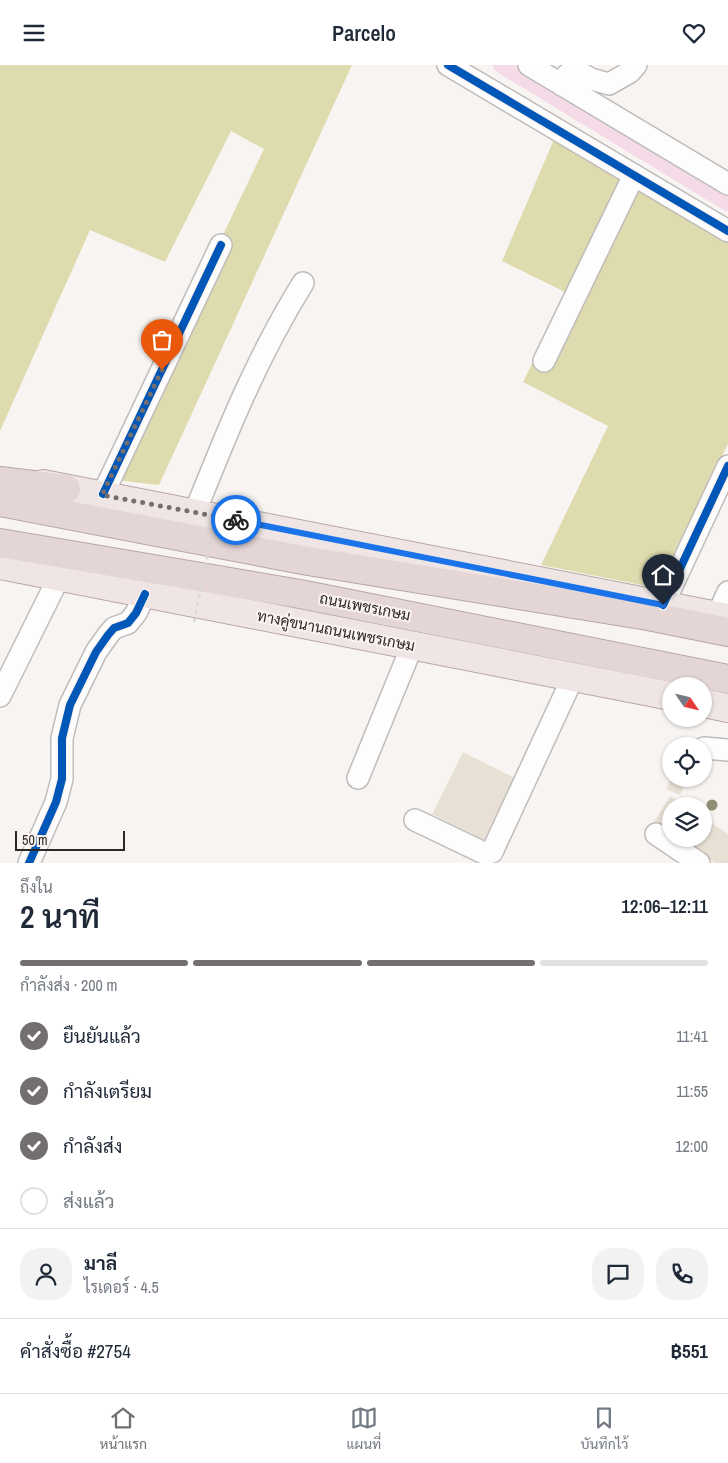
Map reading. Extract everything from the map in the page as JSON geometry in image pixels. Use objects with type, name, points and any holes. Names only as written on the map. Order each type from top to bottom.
[{"type":"highway","points":[[0,481],[66,489]]},
{"type":"highway","points":[[0,502],[308,561],[648,616],[725,615]]},
{"type":"highway","name":"ถนนเพชรเกษม","points":[[0,543],[300,594],[728,679]]},
{"type":"main road","points":[[0,476],[102,495],[206,509],[663,605],[725,615]]},
{"type":"main road","name":"ทางคู่ขนานถนนเพชรเกษม","points":[[0,565],[662,695]]},
{"type":"main road","points":[[712,705],[728,708]]},
{"type":"street","points":[[448,65],[728,231]]},
{"type":"street","points":[[529,65],[728,184]]},
{"type":"street","points":[[562,85],[567,75],[575,70],[591,79],[609,84],[630,72],[636,65]]},
{"type":"street","points":[[544,361],[634,175]]},
{"type":"street","points":[[102,495],[221,245]]},
{"type":"street","points":[[206,509],[240,399],[276,327],[302,283]]},
{"type":"street","points":[[663,605],[728,466]]},
{"type":"street","points":[[0,696],[59,577]]},
{"type":"street","points":[[29,863],[56,802],[60,787],[63,761],[62,738],[70,705],[104,640],[114,628],[128,623],[136,613],[145,594]]},
{"type":"street","points":[[358,778],[412,646]]},
{"type":"street","points":[[415,820],[486,854],[492,852],[573,677]]},
{"type":"street","points":[[712,749],[728,750]]},
{"type":"street","points":[[656,834],[700,863]]},
{"type":"path","points":[[194,622],[206,509]]},
{"type":"shaded area","points":[[0,65],[352,65],[159,485],[106,479],[264,149],[231,131],[165,262],[90,230],[0,431]]},
{"type":"shaded area","points":[[555,137],[728,242],[728,444],[657,588],[541,565],[608,426],[523,382],[567,293],[502,261]]},
{"type":"building","points":[[463,752],[521,781],[490,843],[432,814]]},
{"type":"building","points":[[667,787],[684,787],[680,795],[666,789]]},
{"type":"building","points":[[662,809],[662,828],[653,823]]},
{"type":"building","points":[[712,823],[728,834],[728,863],[715,863],[690,847],[712,847]]},
{"type":"waterway","points":[[500,65],[728,204]]},
{"type":"cycle path","points":[[448,65],[728,231]]},
{"type":"cycle path","points":[[103,494],[221,245]]},
{"type":"cycle path","points":[[663,605],[728,466]]},
{"type":"cycle path","points":[[29,863],[56,802],[62,779],[62,738],[70,705],[96,652],[114,628],[128,623],[136,613],[145,594]]},
{"type":"way so far","points":[[162,370],[102,495],[236,520]]},
{"type":"route","points":[[236,520],[663,605]]}]
